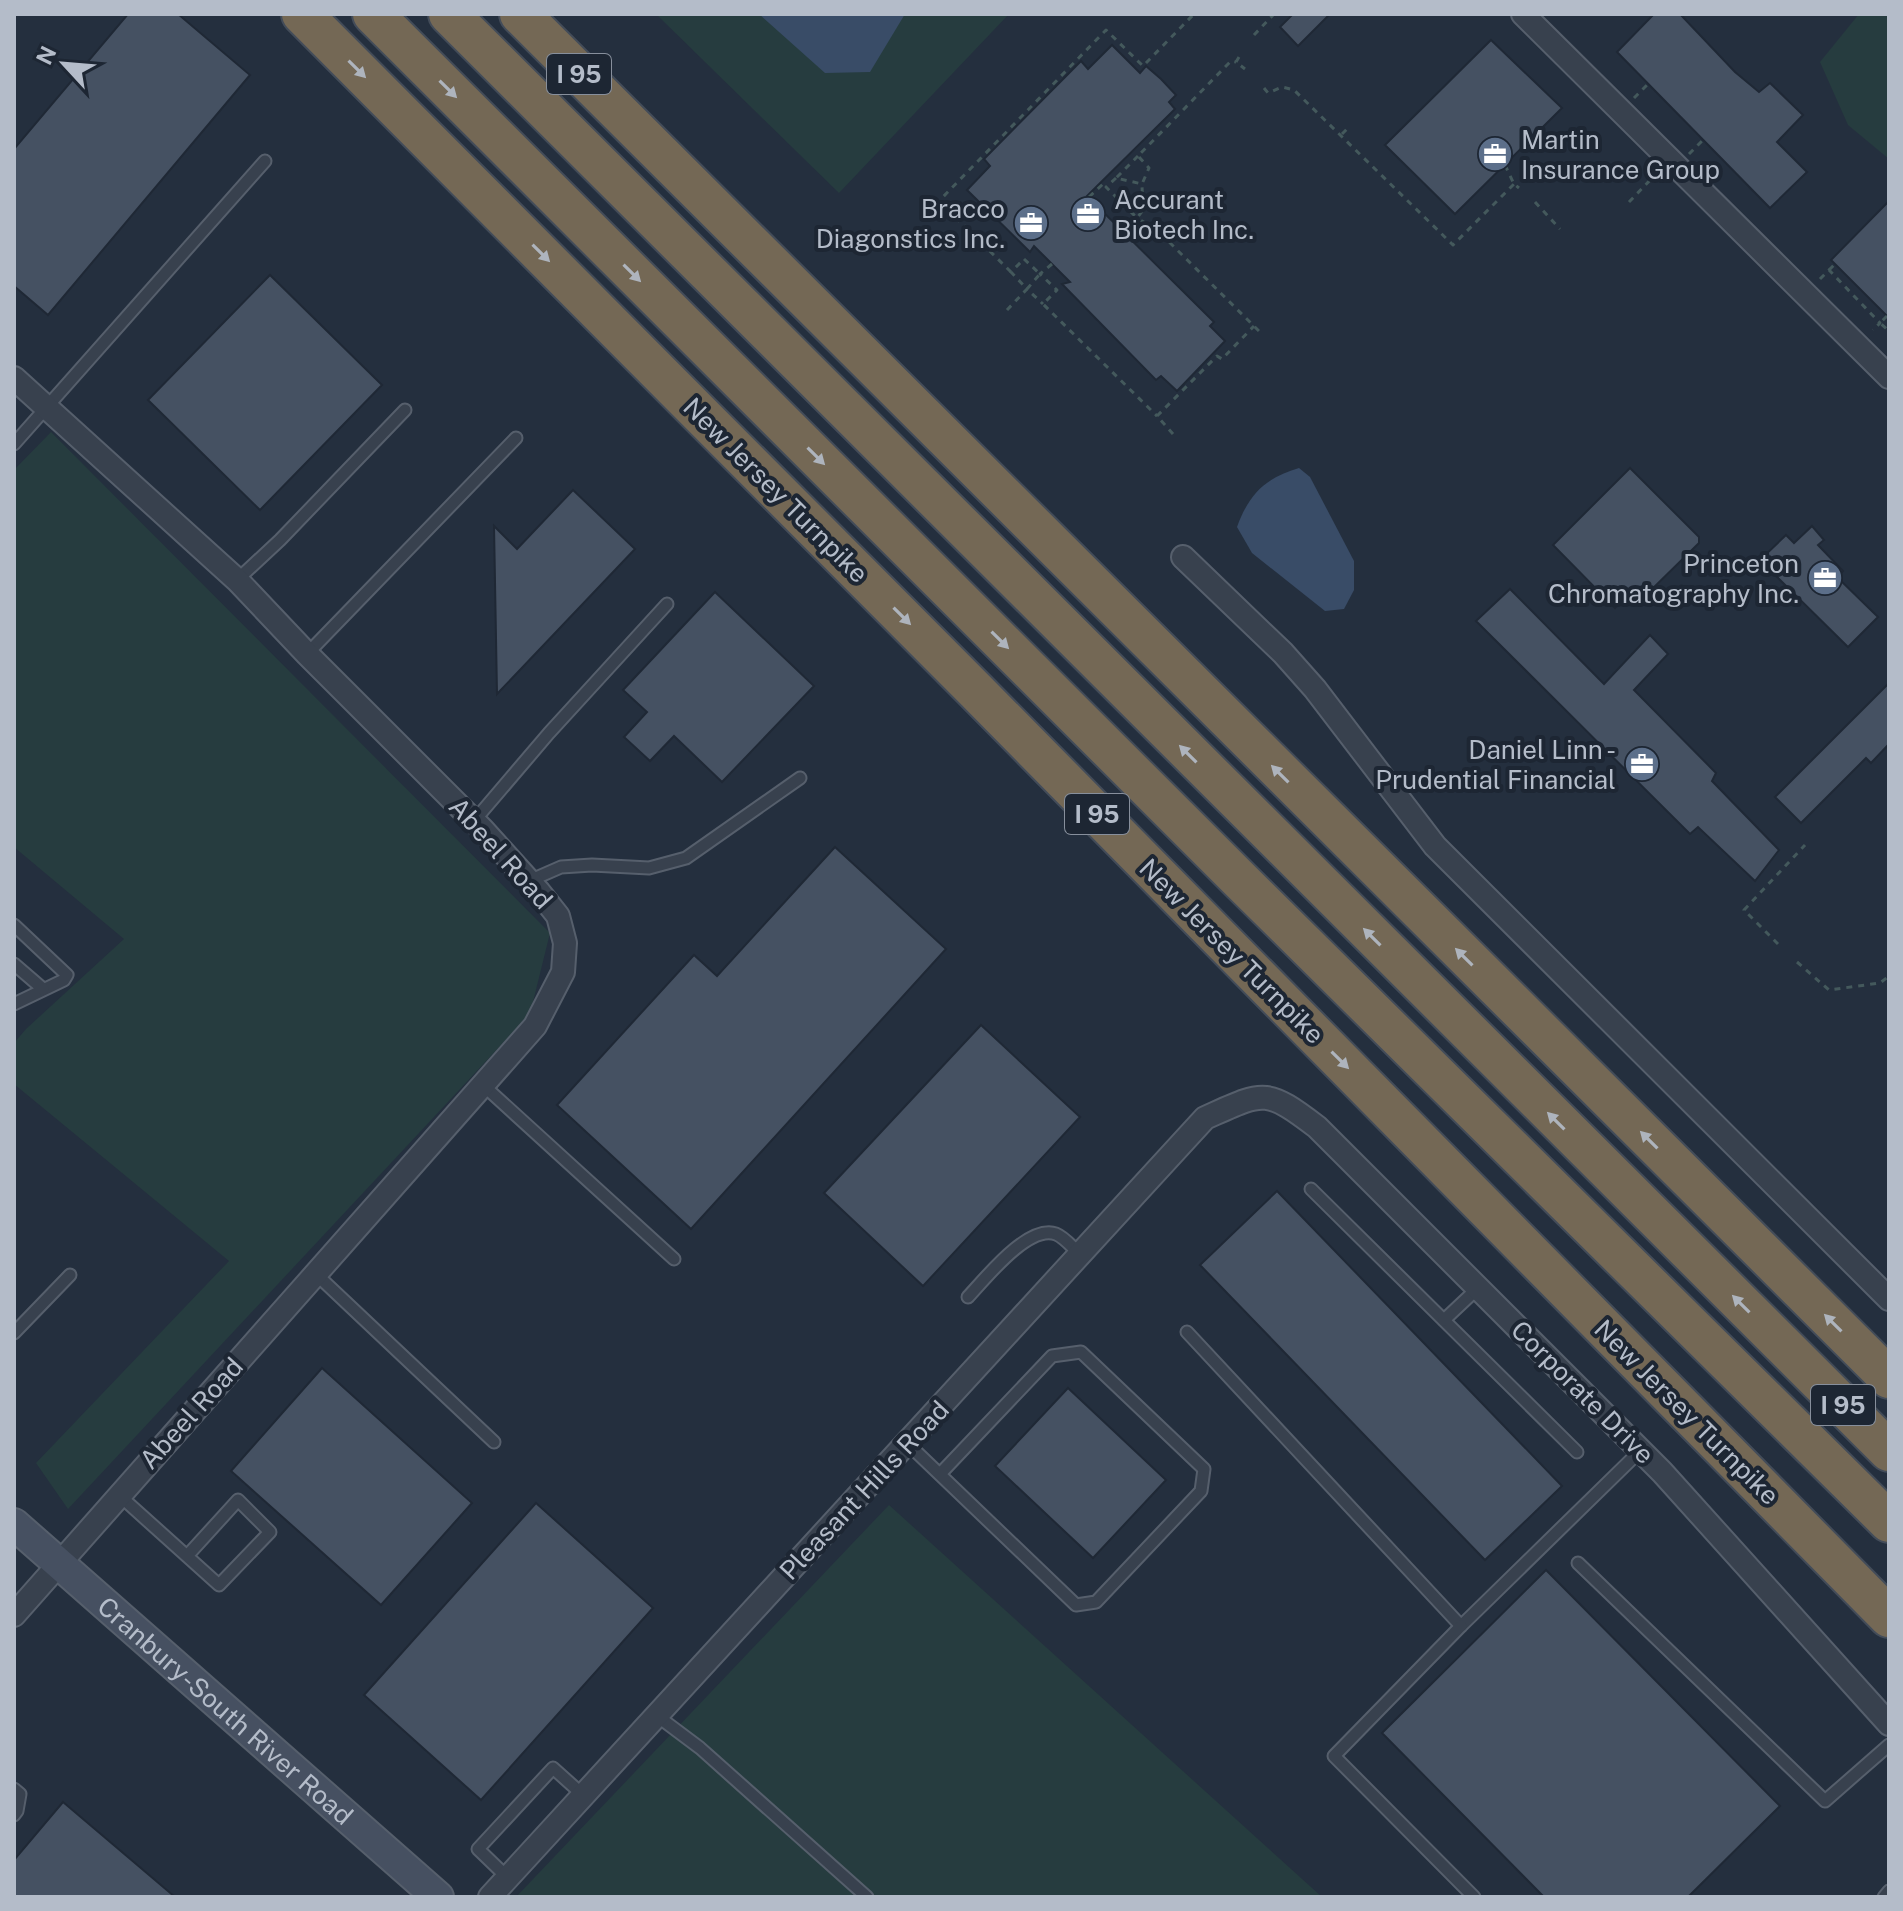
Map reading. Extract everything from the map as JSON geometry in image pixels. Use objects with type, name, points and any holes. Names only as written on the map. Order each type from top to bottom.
[{"type":"highway","name":"New Jersey Turnpike","points":[[302,14],[986,701],[1889,1617]]},
{"type":"highway","name":"New Jersey Turnpike","points":[[373,14],[1228,868],[1889,1522]]},
{"type":"highway","name":"I 95","points":[[449,14],[1889,1451]]},
{"type":"highway","name":"I 95","points":[[520,14],[1889,1378]]},
{"type":"main road","name":"Cranbury-South River Road","points":[[14,1524],[438,1897]]},
{"type":"street","points":[[1523,14],[1889,377]]},
{"type":"street","name":"Abeel Road","points":[[14,378],[237,580],[474,821],[558,916],[565,943],[563,972],[535,1026],[14,1615]]},
{"type":"street","points":[[1183,557],[1283,653],[1315,689],[1435,846],[1889,1299]]},
{"type":"street","name":"Corporate Drive","points":[[1250,1098],[1270,1096],[1317,1127],[1641,1450],[1889,1724]]},
{"type":"street","name":"Pleasant Hills Road","points":[[490,1897],[1205,1118],[1250,1098]]},
{"type":"lane","points":[[14,444],[265,161]]},
{"type":"lane","points":[[237,580],[280,540],[405,410]]},
{"type":"lane","points":[[307,654],[516,438]]},
{"type":"lane","points":[[474,821],[549,733],[667,604]]},
{"type":"lane","points":[[529,881],[561,867],[649,868],[686,858],[800,778]]},
{"type":"lane","points":[[14,925],[67,975],[64,980],[14,1004]]},
{"type":"lane","points":[[14,964],[43,989]]},
{"type":"lane","points":[[483,1085],[674,1259]]},
{"type":"lane","points":[[1311,1189],[1577,1452]]},
{"type":"lane","points":[[968,1297],[1019,1244],[1039,1233],[1055,1234],[1080,1254]]},
{"type":"lane","points":[[14,1333],[70,1275]]},
{"type":"lane","points":[[317,1275],[494,1442]]},
{"type":"lane","points":[[1444,1320],[1480,1287]]},
{"type":"lane","points":[[1187,1332],[1461,1626]]},
{"type":"lane","points":[[907,1443],[1076,1605],[1096,1602],[1201,1491],[1204,1469],[1081,1352],[1052,1356],[940,1474]]},
{"type":"lane","points":[[1474,1897],[1334,1756],[1461,1626],[1641,1450]]},
{"type":"lane","points":[[119,1495],[219,1585],[270,1532],[238,1500],[187,1556]]},
{"type":"lane","points":[[1578,1563],[1825,1801],[1889,1745]]},
{"type":"lane","points":[[656,1715],[700,1748],[867,1897]]},
{"type":"lane","points":[[507,1877],[478,1849],[489,1837],[553,1768],[583,1795]]},
{"type":"lane","points":[[14,1789],[20,1794],[16,1813]]},
{"type":"lane","points":[[1884,1897],[1889,1891]]},
{"type":"path","points":[[1173,434],[939,201],[1106,30],[1143,66],[1194,14]]},
{"type":"path","points":[[1254,35],[1274,14]]},
{"type":"path","points":[[1236,62],[1239,57]]},
{"type":"path","points":[[1106,187],[1231,61],[1245,69]]},
{"type":"path","points":[[1629,104],[1648,84]]},
{"type":"path","points":[[1264,88],[1268,93],[1282,87],[1294,90],[1453,245],[1514,184]]},
{"type":"path","points":[[1342,134],[1348,128]]},
{"type":"path","points":[[1681,148],[1689,154],[1704,139]]},
{"type":"path","points":[[1122,230],[1143,210],[1142,184],[1149,168],[1138,156]]},
{"type":"path","points":[[1505,165],[1519,188]]},
{"type":"path","points":[[1629,202],[1660,170]]},
{"type":"path","points":[[1116,178],[1142,184]]},
{"type":"path","points":[[1089,197],[1103,184],[1137,218],[1174,244],[1260,332]]},
{"type":"path","points":[[1535,202],[1560,229]]},
{"type":"path","points":[[1011,272],[1024,259],[1057,290],[1043,304]]},
{"type":"path","points":[[1007,310],[1052,264]]},
{"type":"path","points":[[1805,293],[1835,264]]},
{"type":"path","points":[[1829,270],[1889,331]]},
{"type":"path","points":[[1872,331],[1887,316]]},
{"type":"path","points":[[1157,416],[1217,356],[1222,359],[1254,326]]},
{"type":"path","points":[[1778,944],[1744,910],[1805,845]]},
{"type":"path","points":[[1797,962],[1829,990],[1880,983],[1889,976]]},
{"type":"green space","points":[[656,14],[1009,14],[839,193]]},
{"type":"green space","points":[[1859,14],[1889,14],[1889,159],[1848,125],[1820,62]]},
{"type":"green space","points":[[51,432],[550,933],[530,1014],[68,1509],[36,1463],[229,1261],[14,1084],[14,1043],[124,939],[14,847],[14,470]]},
{"type":"green space","points":[[889,1505],[1322,1897],[516,1897]]},
{"type":"water","points":[[759,14],[905,14],[870,72],[825,73]]},
{"type":"water","points":[[1299,468],[1310,477],[1354,561],[1354,590],[1344,609],[1325,611],[1252,553],[1237,527],[1247,505],[1260,489],[1277,477]]},
{"type":"building","points":[[128,14],[178,14],[250,75],[48,315],[14,286],[14,149]]},
{"type":"building","points":[[1293,14],[1330,14],[1298,46],[1280,27]]},
{"type":"building","points":[[1654,14],[1680,14],[1735,72],[1759,92],[1770,83],[1803,115],[1777,142],[1807,172],[1770,208],[1617,52]]},
{"type":"building","points":[[1491,40],[1562,108],[1455,214],[1385,145]]},
{"type":"building","points":[[1112,45],[1140,73],[1146,66],[1161,79],[1176,95],[1169,102],[1175,109],[1087,196],[1214,322],[1210,326],[1225,341],[1177,391],[1161,376],[1156,380],[1062,284],[1070,282],[1034,246],[1030,252],[967,190],[990,166],[984,159],[1081,61],[1088,69]]},
{"type":"building","points":[[1889,201],[1889,318],[1831,260]]},
{"type":"building","points":[[270,275],[382,385],[260,510],[148,400]]},
{"type":"building","points":[[1630,468],[1699,537],[1699,543],[1644,597],[1634,587],[1615,608],[1553,545]]},
{"type":"building","points":[[573,490],[635,549],[497,694],[494,526],[517,549]]},
{"type":"building","points":[[1812,526],[1824,540],[1818,545],[1843,571],[1837,577],[1878,617],[1848,647],[1760,560],[1786,535],[1794,543]]},
{"type":"building","points":[[1510,589],[1604,684],[1650,635],[1668,654],[1634,690],[1716,773],[1712,781],[1779,850],[1755,881],[1698,827],[1690,834],[1476,621]]},
{"type":"building","points":[[715,592],[814,686],[722,782],[674,736],[650,761],[624,737],[647,712],[623,690]]},
{"type":"building","points":[[1889,683],[1889,744],[1871,763],[1866,758],[1801,823],[1775,797]]},
{"type":"building","points":[[835,847],[946,949],[691,1229],[557,1105],[694,955],[717,976]]},
{"type":"building","points":[[981,1025],[1080,1117],[923,1286],[824,1193]]},
{"type":"building","points":[[1277,1191],[1562,1486],[1485,1560],[1200,1265]]},
{"type":"building","points":[[322,1368],[472,1503],[381,1605],[231,1471]]},
{"type":"building","points":[[1068,1388],[1166,1480],[1093,1558],[995,1466]]},
{"type":"building","points":[[536,1503],[653,1608],[481,1800],[364,1695]]},
{"type":"building","points":[[1546,1570],[1780,1806],[1688,1897],[1544,1897],[1382,1733]]},
{"type":"building","points":[[63,1802],[175,1897],[14,1897],[14,1860]]},
{"type":"place","name":"Martin Insurance Group","points":[[1495,154]]},
{"type":"place","name":"Accurant Biotech Inc.","points":[[1088,214]]},
{"type":"place","name":"Bracco Diagonstics Inc.","points":[[1031,223]]},
{"type":"place","name":"Princeton Chromatography Inc.","points":[[1825,578]]},
{"type":"place","name":"Daniel Linn - Prudential Financial","points":[[1642,764]]}]
